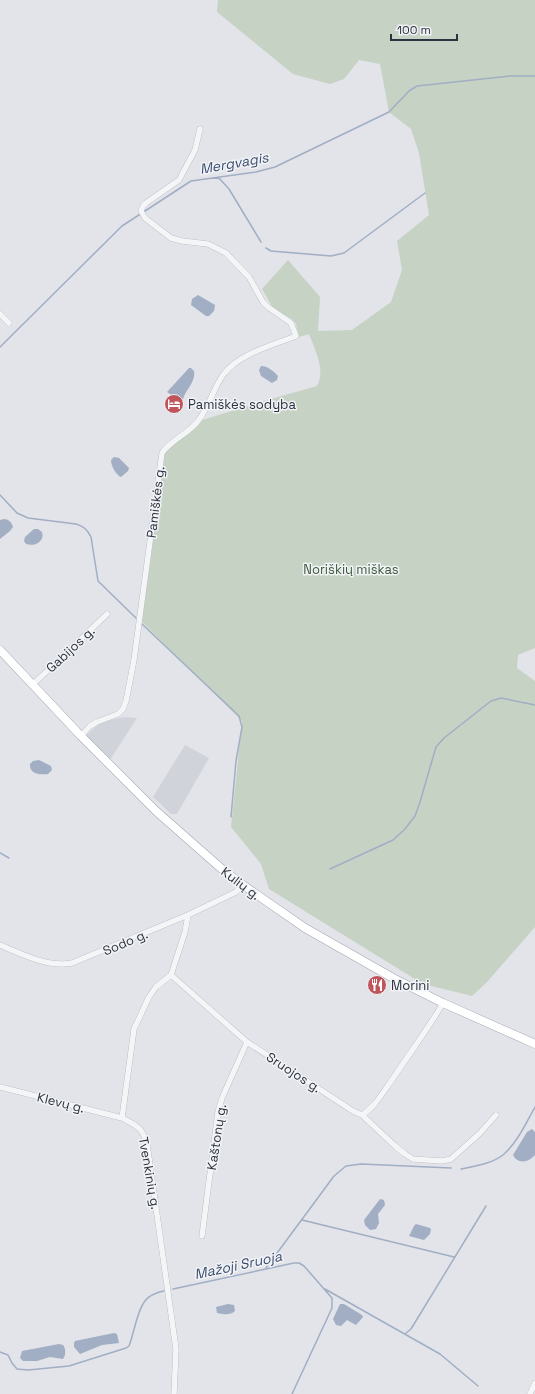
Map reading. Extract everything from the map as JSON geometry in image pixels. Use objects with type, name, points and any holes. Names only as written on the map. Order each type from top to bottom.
[{"type":"main road","name":"Kulių g.","points":[[0,650],[81,736],[156,811],[198,849],[243,885],[296,922],[339,948],[417,991],[535,1044]]},
{"type":"street","name":"Pamiškės g.","points":[[81,736],[97,722],[118,714],[123,709],[126,700],[134,660],[162,454],[168,446],[189,431],[198,421],[223,375],[232,365],[258,351],[296,336],[291,323],[263,302],[249,277],[226,253],[208,244],[182,241],[171,238],[145,218],[141,211],[146,203],[179,180],[195,150],[200,130]]},
{"type":"street","points":[[0,314],[9,323]]},
{"type":"street","name":"Gabijos g.","points":[[32,684],[107,614]]},
{"type":"street","name":"Sodo g.","points":[[0,945],[41,960],[59,965],[65,964],[94,955],[188,915],[236,892],[243,885]]},
{"type":"street","points":[[122,1118],[134,1029],[149,997],[156,987],[171,974],[185,932],[188,915]]},
{"type":"street","name":"Sruojos g.","points":[[171,974],[247,1042],[353,1111],[362,1115],[394,1146],[414,1159],[442,1161],[451,1159],[480,1133],[496,1115]]},
{"type":"street","points":[[362,1115],[368,1111],[415,1047],[443,1003]]},
{"type":"street","name":"Kaštonų g.","points":[[202,1236],[218,1112],[222,1098],[247,1042]]},
{"type":"street","name":"Klevų g.","points":[[0,1087],[122,1118]]},
{"type":"street","name":"Tvenkinių g.","points":[[122,1118],[141,1129],[145,1135],[147,1144],[176,1349],[174,1394]]},
{"type":"street","points":[[530,1394],[535,1383]]},
{"type":"shaded area","points":[[124,717],[137,718],[110,760],[86,736],[102,722]]},
{"type":"shaded area","points":[[185,745],[209,758],[177,814],[171,814],[153,797]]},
{"type":"green space","name":"Noriškių miškas","points":[[218,0],[535,0],[535,648],[518,655],[517,668],[535,681],[535,927],[487,982],[472,996],[423,984],[269,889],[261,864],[231,827],[242,721],[142,622],[165,453],[199,421],[317,386],[320,373],[319,360],[309,334],[299,337],[296,324],[292,319],[273,308],[262,289],[288,260],[320,297],[318,331],[352,330],[391,302],[402,270],[397,241],[429,215],[419,153],[411,129],[389,112],[380,64],[359,60],[344,79],[330,84],[293,74],[217,12]]},
{"type":"water","points":[[198,295],[215,305],[214,311],[209,316],[206,316],[191,305],[192,299]]},
{"type":"water","points":[[261,366],[274,372],[278,376],[277,380],[272,383],[261,376],[259,370]]},
{"type":"water","points":[[189,368],[194,371],[194,379],[183,399],[180,401],[167,392]]},
{"type":"water","points":[[114,457],[119,458],[129,468],[128,471],[121,477],[112,465],[111,460]]},
{"type":"water","points":[[4,519],[10,521],[13,527],[0,539],[0,520]]},
{"type":"water","points":[[34,529],[38,529],[42,532],[43,535],[41,541],[33,545],[26,544],[24,541],[25,537]]},
{"type":"water","points":[[39,760],[51,766],[52,770],[48,774],[39,774],[31,770],[30,764],[33,761]]},
{"type":"water","points":[[532,1129],[535,1132],[535,1155],[527,1161],[518,1160],[513,1155],[527,1132]]},
{"type":"water","points":[[380,1199],[384,1200],[385,1205],[378,1214],[379,1223],[376,1229],[370,1230],[365,1225],[364,1220]]},
{"type":"water","points":[[416,1224],[431,1229],[430,1234],[424,1240],[409,1236]]},
{"type":"water","points":[[228,1304],[234,1305],[235,1311],[233,1313],[217,1313],[216,1307]]},
{"type":"water","points":[[340,1304],[344,1304],[363,1317],[356,1325],[347,1320],[341,1326],[336,1325],[333,1319]]},
{"type":"water","points":[[114,1333],[117,1334],[119,1343],[102,1345],[80,1354],[74,1347],[75,1341]]},
{"type":"water","points":[[59,1344],[63,1345],[65,1348],[63,1359],[50,1357],[37,1361],[23,1361],[20,1358],[22,1351]]},
{"type":"waterway","name":"Mergvagis","points":[[0,347],[122,226],[191,181],[256,172],[275,167],[389,112],[409,91],[417,86],[510,76],[535,76]]},
{"type":"waterway","points":[[218,177],[229,189],[261,242]]},
{"type":"waterway","points":[[266,248],[271,251],[331,256],[344,253],[425,193]]},
{"type":"waterway","points":[[0,495],[17,513],[28,518],[76,524],[85,528],[91,537],[98,581],[136,618]]},
{"type":"waterway","points":[[142,624],[239,716],[242,727],[236,761],[231,817]]},
{"type":"waterway","points":[[330,869],[393,840],[405,829],[415,816],[436,747],[444,738],[491,701],[501,698],[535,705]]},
{"type":"waterway","points":[[0,853],[9,858]]},
{"type":"waterway","points":[[461,1169],[488,1163],[503,1155],[517,1139],[535,1107]]},
{"type":"waterway","points":[[266,1268],[334,1176],[346,1166],[361,1164],[451,1168]]},
{"type":"waterway","points":[[406,1333],[411,1329],[486,1206]]},
{"type":"waterway","points":[[302,1220],[454,1257]]},
{"type":"waterway","name":"Mažoji Sruoja","points":[[173,1289],[294,1263],[299,1263],[304,1266],[332,1298],[332,1308],[292,1394]]},
{"type":"waterway","points":[[325,1289],[440,1354],[478,1386]]},
{"type":"waterway","name":"Mažoji Sruoja","points":[[0,1352],[8,1355],[17,1369],[28,1370],[69,1366],[126,1348],[129,1346],[139,1312],[145,1301],[152,1295],[164,1291]]},
{"type":"place","name":"Pamiškės sodyba","points":[[174,404]]},
{"type":"place","name":"Morini","points":[[377,985]]}]
